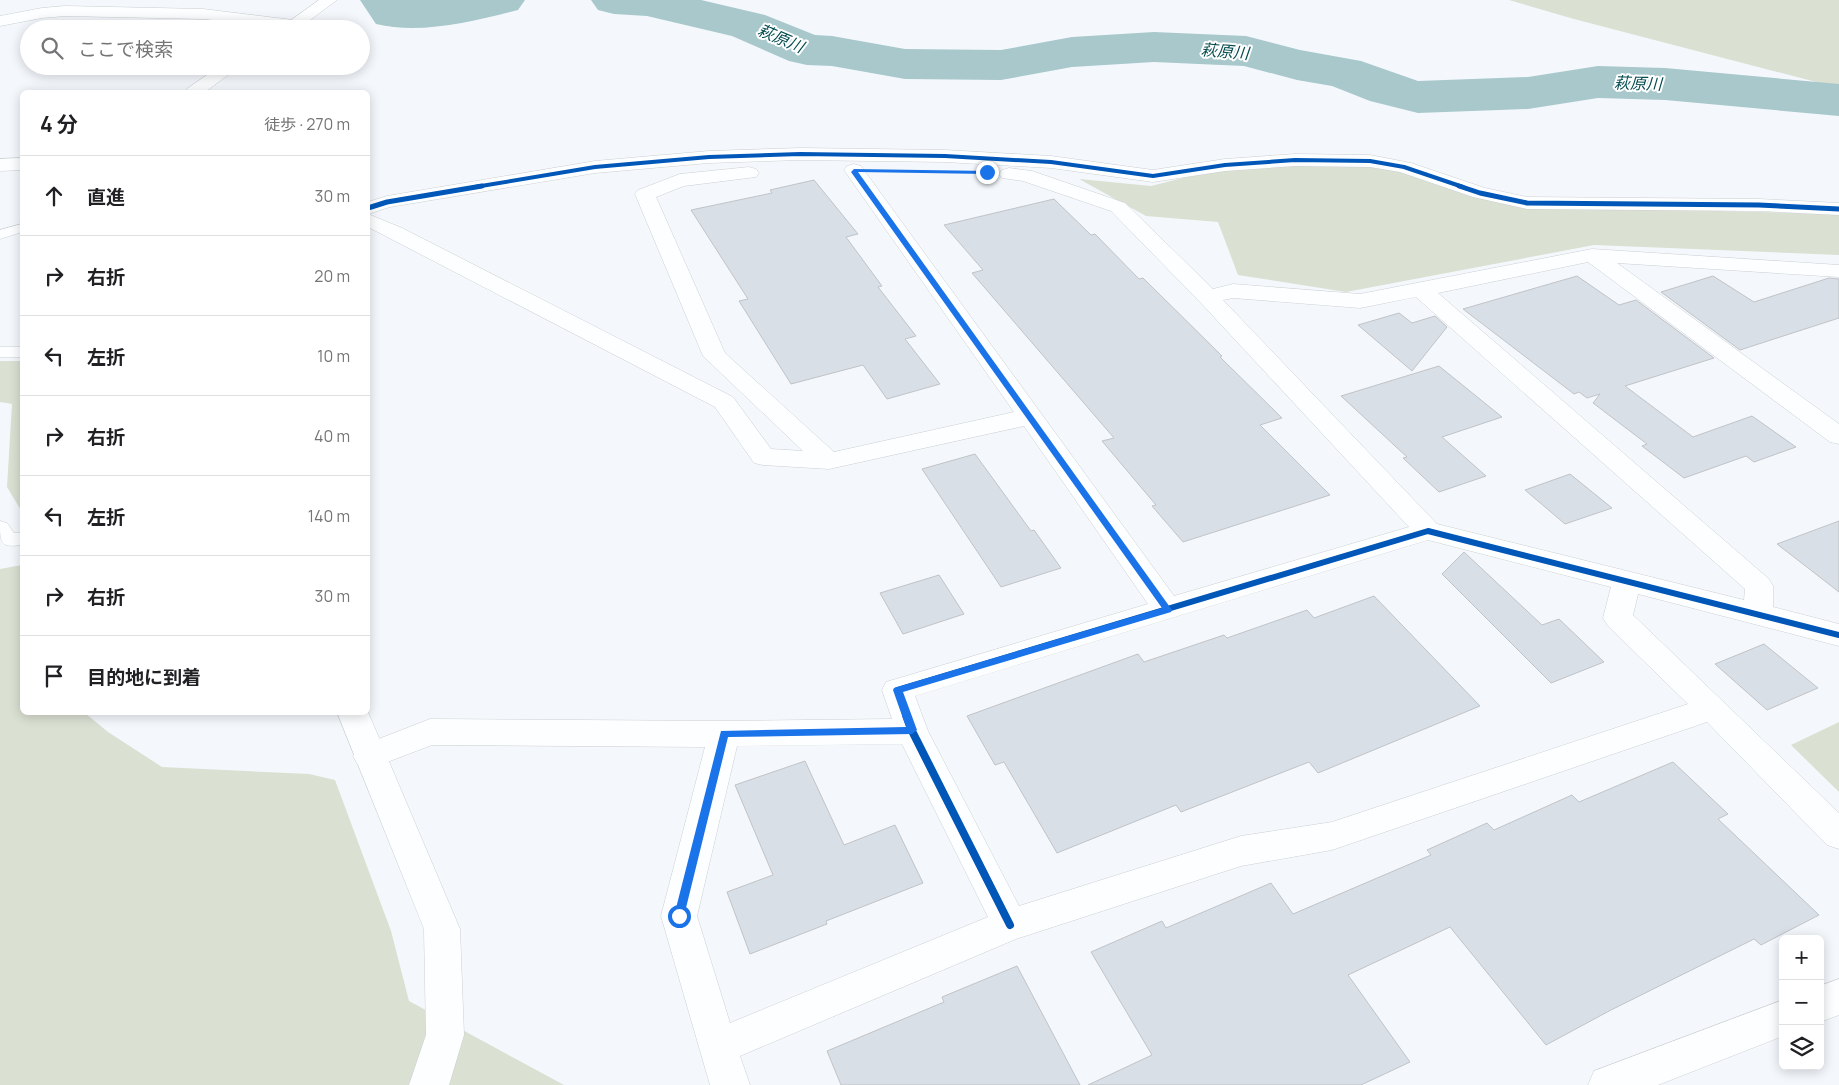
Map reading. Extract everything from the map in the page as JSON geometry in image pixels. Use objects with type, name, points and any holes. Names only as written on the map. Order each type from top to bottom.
[{"type":"street","points":[[300,20],[330,0]]},
{"type":"street","points":[[0,21],[42,13],[65,11],[203,14],[243,20]]},
{"type":"street","points":[[197,90],[219,75]]},
{"type":"street","points":[[370,207],[387,202],[595,167],[709,158],[800,154],[974,158],[1051,162],[1153,176],[1225,165],[1295,160],[1370,161],[1404,167],[1480,193],[1527,203],[1839,209]]},
{"type":"street","points":[[0,165],[20,164]]},
{"type":"street","points":[[829,461],[715,356],[645,194],[680,180],[794,169],[854,170],[1025,175],[1118,207],[1208,297],[1428,531]]},
{"type":"street","points":[[854,170],[1168,610]]},
{"type":"street","points":[[370,221],[724,402],[763,457],[829,461],[1029,417]]},
{"type":"street","points":[[1208,297],[1233,291],[1360,301],[1592,255],[1839,271]]},
{"type":"street","points":[[1592,255],[1839,436]]},
{"type":"street","points":[[1421,290],[1759,586],[1758,614]]},
{"type":"street","points":[[1010,925],[912,730],[897,690],[1428,531],[1839,635]]},
{"type":"street","points":[[1628,581],[1618,618],[1712,708],[1839,835]]},
{"type":"street","points":[[720,1046],[1010,925],[1241,851],[1332,836],[1712,708]]},
{"type":"street","points":[[353,715],[442,929],[445,1035],[429,1085]]},
{"type":"street","points":[[369,756],[430,732],[724,734],[912,730]]},
{"type":"street","points":[[724,734],[679,916],[720,1046],[730,1085]]},
{"type":"street","points":[[1824,1003],[1839,997]]},
{"type":"street","points":[[1608,1085],[1779,1020]]},
{"type":"lane","points":[[0,234],[20,229]]},
{"type":"lane","points":[[0,352],[20,352]]},
{"type":"lane","points":[[0,527],[9,540],[20,539]]},
{"type":"shaded area","points":[[1509,0],[1839,0],[1839,88],[1574,19]]},
{"type":"shaded area","points":[[1292,164],[1364,164],[1405,171],[1514,206],[1839,214],[1839,255],[1594,245],[1346,292],[1238,275],[1218,222],[1146,216],[1079,179],[1151,186],[1218,169]]},
{"type":"shaded area","points":[[0,361],[20,361],[20,509],[7,487],[12,404],[0,402]]},
{"type":"shaded area","points":[[20,565],[20,715],[87,715],[108,732],[162,767],[309,774],[335,780],[391,931],[409,1001],[564,1085],[0,1085],[0,569]]},
{"type":"shaded area","points":[[1839,722],[1839,792],[1791,745]]},
{"type":"building","points":[[814,180],[858,234],[846,237],[882,286],[878,287],[916,336],[905,339],[940,384],[887,399],[863,365],[791,384],[739,301],[748,299],[691,210],[772,193],[770,190]]},
{"type":"building","points":[[1054,199],[1091,235],[1095,234],[1139,279],[1143,278],[1282,418],[1260,425],[1330,495],[1183,542],[1152,506],[1156,505],[1102,441],[1114,438],[972,273],[983,270],[944,225]]},
{"type":"building","points":[[1577,276],[1619,305],[1636,300],[1714,358],[1625,386],[1693,437],[1752,416],[1796,447],[1754,462],[1746,456],[1684,478],[1642,446],[1647,444],[1593,403],[1600,394],[1587,398],[1579,392],[1574,394],[1463,309]]},
{"type":"building","points":[[1713,276],[1754,302],[1829,278],[1839,279],[1839,318],[1740,350],[1661,292]]},
{"type":"building","points":[[1399,313],[1412,323],[1435,316],[1447,327],[1412,371],[1358,325]]},
{"type":"building","points":[[1439,366],[1502,417],[1442,437],[1486,476],[1439,492],[1403,458],[1407,457],[1341,396]]},
{"type":"building","points":[[975,454],[1031,531],[1034,530],[1061,568],[1001,587],[922,469]]},
{"type":"building","points":[[1570,474],[1612,508],[1565,524],[1525,490]]},
{"type":"building","points":[[1839,521],[1839,592],[1777,544]]},
{"type":"building","points":[[1464,552],[1542,625],[1559,619],[1604,662],[1551,683],[1442,574]]},
{"type":"building","points":[[939,575],[964,614],[903,634],[880,593]]},
{"type":"building","points":[[1374,596],[1480,706],[1318,773],[1309,762],[1181,812],[1176,805],[1057,853],[1004,762],[995,765],[967,716],[1138,654],[1144,662],[1224,635],[1227,638],[1307,610],[1314,618]]},
{"type":"building","points":[[1764,644],[1818,688],[1767,710],[1715,664]]},
{"type":"building","points":[[805,761],[844,845],[895,825],[923,883],[826,921],[827,924],[750,954],[727,892],[773,875],[735,785]]},
{"type":"building","points":[[1673,762],[1728,814],[1718,819],[1819,915],[1761,945],[1754,939],[1611,1010],[1546,1045],[1450,927],[1348,975],[1410,1062],[1361,1085],[1088,1085],[1152,1055],[1091,952],[1162,921],[1166,928],[1271,883],[1293,914],[1431,855],[1427,850],[1487,823],[1494,830],[1572,795],[1579,802]]},
{"type":"building","points":[[1017,966],[1080,1085],[841,1085],[827,1051],[944,1002],[942,997]]},
{"type":"waterway","name":"萩原川","points":[[383,0],[393,14],[438,12],[502,0]]},
{"type":"waterway","name":"萩原川","points":[[614,0],[647,2],[748,25],[807,50],[832,51],[905,64],[1001,65],[1072,52],[1154,47],[1246,51],[1297,65],[1343,72],[1389,90],[1418,97],[1528,93],[1598,82],[1665,84],[1839,100]]},
{"type":"cycle path","points":[[370,207],[387,202],[595,167],[709,157],[800,154],[945,156],[1051,162],[1153,176],[1225,165],[1295,160],[1370,161],[1404,167],[1480,193],[1527,203],[1759,205],[1839,209]]},
{"type":"cycle path","points":[[1010,925],[912,731],[897,690],[1428,531],[1839,635]]},
{"type":"route","points":[[679,916],[724,734],[912,730],[897,690],[1168,610],[854,170],[987,172]]}]
